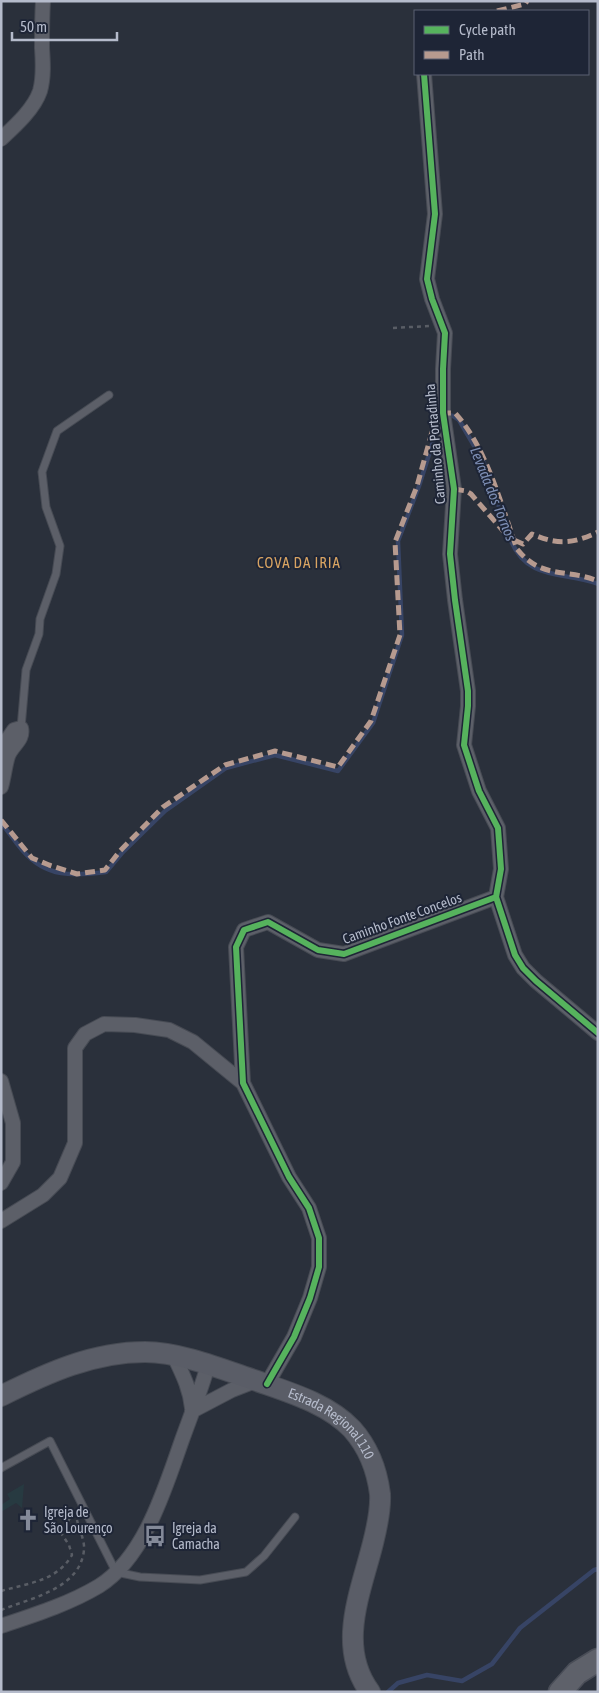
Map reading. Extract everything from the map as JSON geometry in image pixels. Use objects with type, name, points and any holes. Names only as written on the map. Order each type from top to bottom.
[{"type":"main road","name":"Estrada Regional 110","points":[[1,1396],[47,1374],[80,1362],[108,1356],[144,1352],[174,1356],[208,1364],[317,1404],[336,1415],[359,1437],[371,1457],[380,1495],[380,1513],[352,1626],[355,1662],[359,1674],[370,1692]]},
{"type":"main road","points":[[560,1692],[577,1672],[594,1662]]},
{"type":"street","points":[[1,139],[30,108],[40,91],[43,72],[43,1]]},
{"type":"street","name":"Caminho da Portadinha","points":[[424,75],[435,214],[427,279],[432,299],[445,333],[443,413],[454,489],[450,554],[468,691],[464,745],[479,790],[498,828],[501,869],[496,897]]},
{"type":"street","points":[[1,748],[14,730],[21,728],[20,738],[8,756],[1,787]]},
{"type":"street","points":[[496,897],[515,955],[523,968],[598,1033]]},
{"type":"street","name":"Caminho Fonte Concelos","points":[[261,1382],[294,1337],[310,1298],[319,1267],[319,1238],[309,1208],[289,1176],[243,1083],[236,947],[244,930],[268,922],[318,950],[344,954],[496,897]]},
{"type":"street","points":[[1,1221],[43,1195],[60,1178],[75,1143],[75,1048],[85,1034],[104,1024],[135,1024],[169,1030],[193,1042],[243,1083]]},
{"type":"street","points":[[1,1080],[13,1123],[13,1162],[1,1183]]},
{"type":"street","points":[[174,1356],[191,1394],[192,1411]]},
{"type":"street","points":[[1,1626],[53,1608],[100,1586],[116,1572],[137,1546],[165,1488],[208,1364]]},
{"type":"street","points":[[192,1411],[232,1390],[261,1382]]},
{"type":"lane","points":[[21,728],[26,670],[38,634],[40,619],[56,574],[60,546],[46,507],[42,472],[57,431],[109,395]]},
{"type":"lane","points":[[1,1468],[50,1441],[116,1572],[140,1577],[200,1580],[246,1572],[264,1556],[295,1517]]},
{"type":"path","points":[[393,328],[442,325]]},
{"type":"path","points":[[1,1591],[53,1576],[66,1566],[72,1555],[70,1545],[61,1533],[74,1510],[84,1549],[78,1569],[61,1587],[1,1610]]},
{"type":"shaded area","points":[[24,1484],[22,1508],[16,1503],[1,1512],[1,1505],[10,1499],[7,1494]]},
{"type":"waterway","name":"Levada dos Tornos","points":[[448,415],[459,420],[483,461],[511,541],[519,554],[527,563],[537,569],[598,584]]},
{"type":"waterway","name":"Levada dos Tornos","points":[[1,823],[32,860],[51,871],[72,874],[106,872],[122,853],[165,811],[226,768],[275,755],[338,771],[373,723],[402,635],[398,541],[419,486],[439,423]]},
{"type":"waterway","points":[[388,1692],[398,1683],[427,1675],[462,1681],[492,1664],[520,1628],[594,1570],[598,1569]]},
{"type":"marked path","points":[[501,10],[525,4],[527,1]]},
{"type":"marked path","points":[[1,820],[32,858],[77,874],[105,870],[120,851],[163,807],[225,765],[275,751],[338,767],[371,721],[400,635],[395,542],[417,486],[435,421],[443,413],[455,413],[476,443],[499,496],[517,549],[526,559],[545,569],[598,581]]},
{"type":"marked path","points":[[454,489],[471,494],[505,533],[508,535],[512,534]]},
{"type":"marked path","points":[[514,540],[523,544],[532,534],[549,540],[565,542],[581,539],[598,532]]},
{"type":"cycle path","points":[[424,75],[435,214],[427,279],[432,299],[445,333],[443,413],[454,489],[450,554],[468,691],[464,745],[479,791],[498,828],[501,869],[496,897],[515,955],[523,968],[536,981],[598,1033]]},
{"type":"cycle path","points":[[267,1384],[294,1337],[310,1298],[319,1267],[319,1238],[309,1208],[289,1177],[243,1083],[236,947],[244,930],[268,922],[318,950],[344,954],[496,897]]},
{"type":"place","name":"Igreja de São Lourenço","points":[[28,1520]]},
{"type":"place","name":"Igreja da Camacha","points":[[155,1536]]},
{"type":"district","name":"COVA DA IRIA","points":[[299,563]]}]
